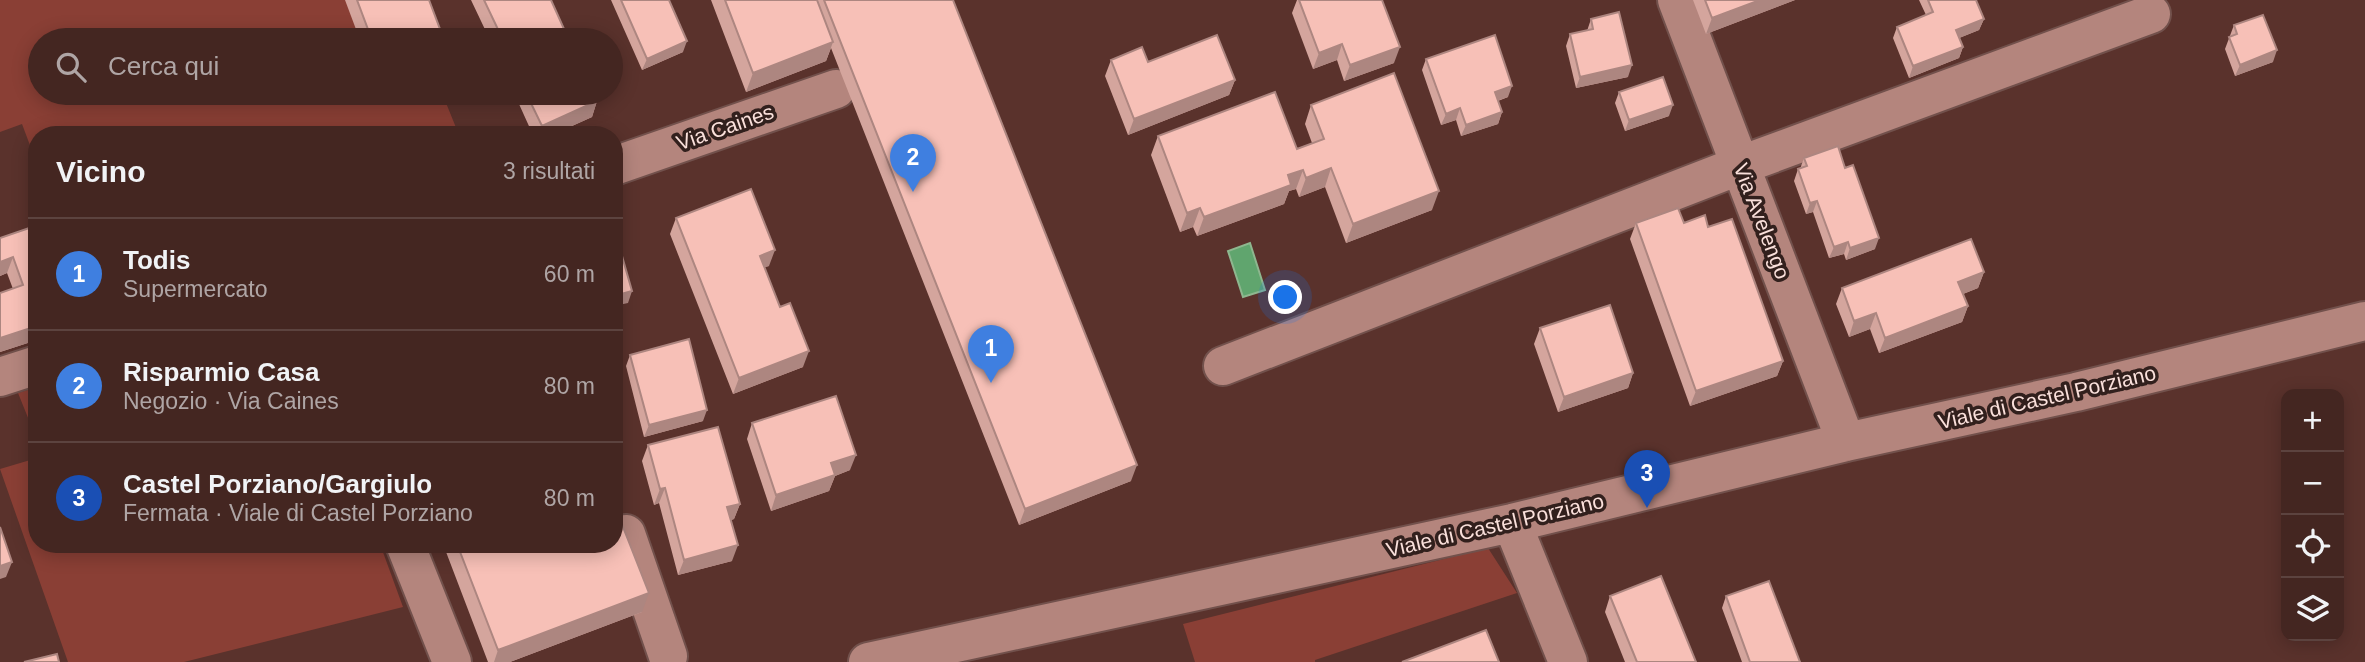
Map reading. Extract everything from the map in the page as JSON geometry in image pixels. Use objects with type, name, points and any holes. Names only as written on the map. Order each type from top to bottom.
[{"type":"street","name":"Via Avelengo","points":[[1677,0],[1846,442]]},
{"type":"street","points":[[1223,366],[1741,165],[2151,14]]},
{"type":"street","name":"Via Caines","points":[[623,163],[836,89]]},
{"type":"street","name":"Viale di Castel Porziano","points":[[868,662],[1512,523],[1846,442],[2076,392],[2365,321]]},
{"type":"street","points":[[0,377],[28,368]]},
{"type":"street","points":[[1512,523],[1568,662]]},
{"type":"street","points":[[626,534],[668,656]]},
{"type":"street","points":[[409,553],[452,662]]},
{"type":"shaded area","points":[[0,0],[406,0],[417,28],[28,28],[28,105],[447,105],[455,126],[28,126],[28,140],[22,124],[0,132]]},
{"type":"shaded area","points":[[1250,243],[1265,290],[1243,297],[1228,251]]},
{"type":"shaded area","points":[[28,390],[28,418],[18,393]]},
{"type":"shaded area","points":[[28,461],[28,548],[0,469]]},
{"type":"shaded area","points":[[1488,548],[1517,593],[1315,662],[1195,662],[1183,624]]},
{"type":"shaded area","points":[[30,553],[383,553],[403,607],[184,662],[68,662]]},
{"type":"building","points":[[357,0],[429,0],[440,28],[368,28]]},
{"type":"building","points":[[484,0],[551,0],[564,28],[497,28]]},
{"type":"building","points":[[621,0],[669,0],[687,41],[647,59]]},
{"type":"building","points":[[725,0],[817,0],[833,42],[753,73]]},
{"type":"building","points":[[824,0],[953,0],[1137,465],[1025,509]]},
{"type":"building","points":[[1299,0],[1382,0],[1400,47],[1350,65],[1342,44],[1319,53]]},
{"type":"building","points":[[1705,0],[1760,0],[1712,18]]},
{"type":"building","points":[[1928,0],[1976,0],[1984,19],[1956,30],[1963,47],[1913,66],[1897,27],[1933,12]]},
{"type":"building","points":[[1619,12],[1632,65],[1580,77],[1570,34],[1593,29],[1591,19]]},
{"type":"building","points":[[2263,15],[2277,50],[2240,65],[2229,37],[2237,34],[2234,25]]},
{"type":"building","points":[[1217,35],[1235,80],[1134,119],[1111,60],[1142,47],[1148,62]]},
{"type":"building","points":[[1495,35],[1512,86],[1495,92],[1502,112],[1466,125],[1460,108],[1446,114],[1426,59]]},
{"type":"building","points":[[1394,73],[1439,191],[1353,224],[1331,168],[1306,178],[1303,170],[1288,175],[1291,185],[1204,217],[1200,208],[1187,213],[1158,136],[1275,92],[1297,149],[1324,139],[1311,105]]},
{"type":"building","points":[[1663,77],[1673,105],[1629,120],[1619,92]]},
{"type":"building","points":[[532,105],[588,105],[542,126]]},
{"type":"building","points":[[1838,146],[1845,168],[1853,165],[1879,238],[1850,248],[1848,242],[1834,247],[1817,201],[1810,203],[1798,169],[1807,166],[1804,158]]},
{"type":"building","points":[[751,189],[775,250],[760,256],[780,307],[790,303],[809,351],[739,378],[676,218]]},
{"type":"building","points":[[1678,208],[1684,223],[1705,215],[1708,227],[1732,219],[1783,361],[1696,391],[1636,223]]},
{"type":"building","points":[[28,228],[28,329],[0,338],[0,293],[23,285],[13,257],[0,262],[0,238]]},
{"type":"building","points":[[1971,239],[1984,272],[1958,282],[1968,306],[1885,338],[1876,313],[1854,321],[1842,288]]},
{"type":"building","points":[[623,260],[632,291],[623,294]]},
{"type":"building","points":[[1610,305],[1633,373],[1564,397],[1540,328]]},
{"type":"building","points":[[689,339],[707,410],[649,425],[630,355]]},
{"type":"building","points":[[836,396],[856,455],[831,463],[835,475],[776,495],[752,423]]},
{"type":"building","points":[[718,427],[740,504],[727,507],[738,545],[684,560],[665,488],[660,489],[648,445]]},
{"type":"building","points":[[0,527],[12,562],[0,566]]},
{"type":"building","points":[[623,527],[649,593],[498,650],[460,553],[623,553]]},
{"type":"building","points":[[1661,576],[1696,662],[1637,662],[1610,596]]},
{"type":"building","points":[[1769,581],[1800,662],[1750,662],[1726,596]]},
{"type":"building","points":[[1486,630],[1499,662],[1402,662]]},
{"type":"building","points":[[57,654],[59,662],[24,662]]},
{"type":"place","name":"Risparmio Casa","points":[[913,192]]},
{"type":"place","name":"Todis","points":[[991,383]]},
{"type":"place","name":"Castel Porziano/Gargiulo","points":[[1647,508]]}]
